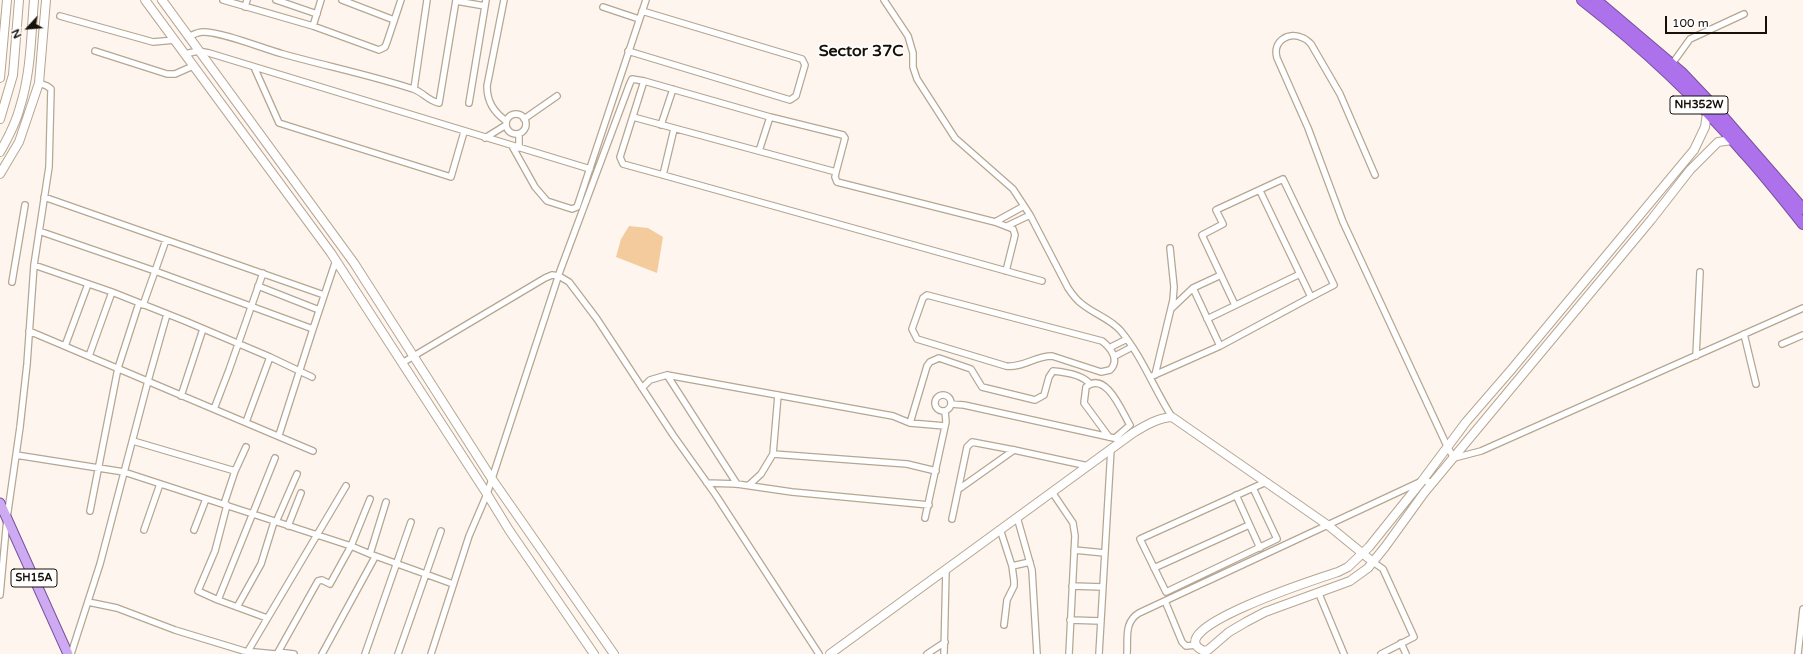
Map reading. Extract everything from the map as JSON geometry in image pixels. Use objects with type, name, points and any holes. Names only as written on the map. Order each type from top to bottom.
[{"type":"highway","name":"NH352W","points":[[1582,0],[1640,49],[1707,113],[1732,140],[1803,224]]},
{"type":"highway","name":"NH352W","points":[[1596,0],[1672,64],[1718,111],[1803,209]]},
{"type":"main road","name":"SH15A","points":[[0,503],[68,654]]},
{"type":"street","points":[[0,78],[7,0]]},
{"type":"street","points":[[0,119],[13,75],[19,0]]},
{"type":"street","points":[[0,152],[20,108],[24,91],[28,71],[34,0]]},
{"type":"street","points":[[0,174],[19,142],[39,83],[46,0]]},
{"type":"street","points":[[145,0],[336,260],[522,550],[594,654]]},
{"type":"street","points":[[162,0],[354,263],[492,479],[614,654]]},
{"type":"street","points":[[223,0],[313,26],[379,50],[385,47],[400,0]]},
{"type":"street","points":[[245,7],[247,0]]},
{"type":"street","points":[[276,0],[317,14]]},
{"type":"street","points":[[313,26],[321,0]]},
{"type":"street","points":[[342,0],[394,20]]},
{"type":"street","points":[[414,89],[427,0]]},
{"type":"street","points":[[188,37],[203,32],[217,34],[283,54],[414,89],[422,93],[432,102],[439,103],[456,0],[485,3],[470,103]]},
{"type":"street","points":[[485,138],[506,123],[513,115],[520,115],[524,119],[526,128],[519,134],[510,133],[506,123],[495,112],[488,99],[487,86],[504,0]]},
{"type":"street","points":[[512,146],[542,196],[547,201],[572,209],[577,207],[646,0]]},
{"type":"street","points":[[884,0],[908,36],[913,53],[913,67],[917,78],[955,138],[1013,189],[1030,215],[1065,283],[1076,299],[1116,326],[1152,376],[1172,417],[1329,526],[1383,569],[1414,637],[1381,654]]},
{"type":"street","points":[[603,7],[639,19]]},
{"type":"street","points":[[628,51],[790,100],[796,96],[805,65],[802,60],[642,11]]},
{"type":"street","points":[[1672,64],[1690,39],[1744,14]]},
{"type":"street","points":[[60,16],[153,42],[175,40]]},
{"type":"street","points":[[1375,175],[1340,94],[1311,44],[1304,38],[1296,36],[1284,38],[1276,44],[1275,51],[1277,58],[1306,121],[1343,222],[1447,446],[1454,458]]},
{"type":"street","points":[[95,51],[167,74],[175,74],[193,66]]},
{"type":"street","points":[[185,54],[198,51],[590,169]]},
{"type":"street","points":[[254,67],[278,123],[451,178],[464,132]]},
{"type":"street","points":[[431,654],[469,536],[487,494],[559,276],[632,79],[845,136],[835,177],[837,182],[995,222],[1013,229],[1015,235],[1006,271]]},
{"type":"street","points":[[644,81],[620,160],[623,164],[1042,281]]},
{"type":"street","points":[[0,595],[7,518],[27,364],[34,264],[49,167],[51,89],[39,83]]},
{"type":"street","points":[[661,125],[673,89]]},
{"type":"street","points":[[524,119],[557,96]]},
{"type":"street","points":[[1707,113],[1705,127],[1695,148],[1466,422],[1422,481],[1363,553],[1348,566],[1338,572],[1263,598],[1211,625],[1200,633],[1196,639],[1196,645],[1199,649],[1207,652],[1229,632],[1265,612],[1319,594],[1350,581],[1361,574],[1373,562],[1433,482],[1706,153],[1718,142],[1732,140]]},
{"type":"street","points":[[633,117],[836,172]]},
{"type":"street","points":[[759,151],[770,117]]},
{"type":"street","points":[[663,175],[674,128]]},
{"type":"street","points":[[519,134],[519,148]]},
{"type":"street","points":[[1695,148],[1699,146],[1703,148],[1706,153]]},
{"type":"street","points":[[1152,376],[1220,346],[1334,285],[1283,179],[1260,191],[1216,210],[1223,224],[1202,235],[1236,305]]},
{"type":"street","points":[[1260,191],[1311,297]]},
{"type":"street","points":[[44,197],[324,295]]},
{"type":"street","points":[[12,282],[25,205]]},
{"type":"street","points":[[995,222],[1024,206]]},
{"type":"street","points":[[1007,226],[1030,215]]},
{"type":"street","points":[[39,231],[155,271],[313,329]]},
{"type":"street","points":[[90,511],[118,368],[166,240]]},
{"type":"street","points":[[1152,376],[1172,308],[1174,292],[1170,248]]},
{"type":"street","points":[[278,435],[336,260]]},
{"type":"street","points":[[34,264],[112,292],[167,314],[238,343],[312,377]]},
{"type":"street","points":[[1696,356],[1700,272]]},
{"type":"street","points":[[214,409],[263,273]]},
{"type":"street","points":[[1207,319],[1300,274]]},
{"type":"street","points":[[402,363],[545,278],[552,275],[559,276],[569,282],[597,319],[819,654]]},
{"type":"street","points":[[1172,308],[1193,288],[1221,275]]},
{"type":"street","points":[[65,346],[88,284]]},
{"type":"street","points":[[258,286],[319,310]]},
{"type":"street","points":[[1193,288],[1220,346]]},
{"type":"street","points":[[89,356],[112,292]]},
{"type":"street","points":[[929,295],[1096,339],[1102,341],[1109,348],[1114,356],[1112,368],[1101,372],[1052,356],[1040,357],[1020,366],[1006,366],[917,339],[912,329],[923,298],[929,295]]},
{"type":"street","points":[[1454,458],[1481,451],[1803,308]]},
{"type":"street","points":[[71,654],[107,539],[167,314]]},
{"type":"street","points":[[181,396],[203,329]]},
{"type":"street","points":[[29,331],[313,451]]},
{"type":"street","points":[[1744,334],[1756,384]]},
{"type":"street","points":[[1782,344],[1803,335]]},
{"type":"street","points":[[1109,348],[1127,340]]},
{"type":"street","points":[[1114,356],[1132,347]]},
{"type":"street","points":[[246,422],[270,357]]},
{"type":"street","points":[[910,423],[927,366],[930,362],[939,358],[971,368],[982,387],[1035,400],[1044,395],[1049,377],[1053,371],[1079,377],[1086,380],[1090,384]]},
{"type":"street","points":[[642,388],[650,380],[667,375],[893,416],[910,423],[945,426]]},
{"type":"street","points":[[667,375],[737,484]]},
{"type":"street","points":[[1099,654],[1111,449],[1116,438],[1130,425],[1108,387],[1098,383],[1090,384],[1086,388],[1084,403],[1116,438]]},
{"type":"street","points":[[749,486],[761,474],[773,454],[778,395]]},
{"type":"street","points":[[941,395],[950,399],[951,404],[949,409],[940,411],[936,407],[935,402],[941,395]]},
{"type":"street","points":[[951,404],[964,405],[1116,438],[1148,424],[1172,417]]},
{"type":"street","points":[[925,518],[947,417],[945,411]]},
{"type":"street","points":[[133,441],[235,471]]},
{"type":"street","points":[[952,519],[969,444],[976,443],[1014,450],[1088,466]]},
{"type":"street","points":[[246,447],[235,471],[214,551],[207,571],[197,589],[200,593],[267,618]]},
{"type":"street","points":[[830,654],[1111,449]]},
{"type":"street","points":[[959,489],[1014,450]]},
{"type":"street","points":[[773,454],[907,464],[936,471]]},
{"type":"street","points":[[16,455],[124,472],[351,546],[373,556],[453,584]]},
{"type":"street","points":[[218,600],[275,458]]},
{"type":"street","points":[[237,607],[261,564],[275,522],[297,474]]},
{"type":"street","points":[[1127,654],[1128,628],[1132,617],[1329,526],[1422,481],[1433,482]]},
{"type":"street","points":[[1253,488],[1277,539],[1166,592],[1140,539],[1266,482]]},
{"type":"street","points":[[706,483],[737,484],[792,492],[847,496],[929,505]]},
{"type":"street","points":[[144,530],[160,484]]},
{"type":"street","points":[[248,651],[346,486]]},
{"type":"street","points":[[1052,492],[1073,523],[1075,536],[1069,654]]},
{"type":"street","points":[[288,526],[300,493]]},
{"type":"street","points":[[1236,495],[1260,548]]},
{"type":"street","points":[[194,530],[206,499]]},
{"type":"street","points":[[276,653],[318,581],[322,580],[330,584],[351,546],[370,499]]},
{"type":"street","points":[[322,654],[373,556],[386,502]]},
{"type":"street","points":[[1017,517],[1030,562],[1034,584],[1037,654]]},
{"type":"street","points":[[366,654],[411,522]]},
{"type":"street","points":[[1154,568],[1250,525]]},
{"type":"street","points":[[1000,529],[1012,566],[1014,586],[1007,600],[1004,625]]},
{"type":"street","points":[[398,654],[441,531]]},
{"type":"street","points":[[1074,550],[1105,553]]},
{"type":"street","points":[[1012,566],[1030,562]]},
{"type":"street","points":[[944,654],[946,569]]},
{"type":"street","points":[[1072,586],[1103,587]]},
{"type":"street","points":[[1319,594],[1344,654]]},
{"type":"street","points":[[1165,601],[1182,642],[1186,646],[1196,645]]},
{"type":"street","points":[[88,602],[117,608],[175,630],[248,651],[294,654]]},
{"type":"street","points":[[1798,654],[1803,609]]},
{"type":"street","points":[[1070,620],[1101,621]]},
{"type":"street","points":[[927,654],[945,642]]},
{"type":"street","points":[[1401,643],[1406,654]]},
{"type":"shaded area","points":[[629,226],[648,228],[663,237],[657,273],[616,257],[621,239]]},
{"type":"district","name":"Sector 37C","points":[[861,52]]}]
